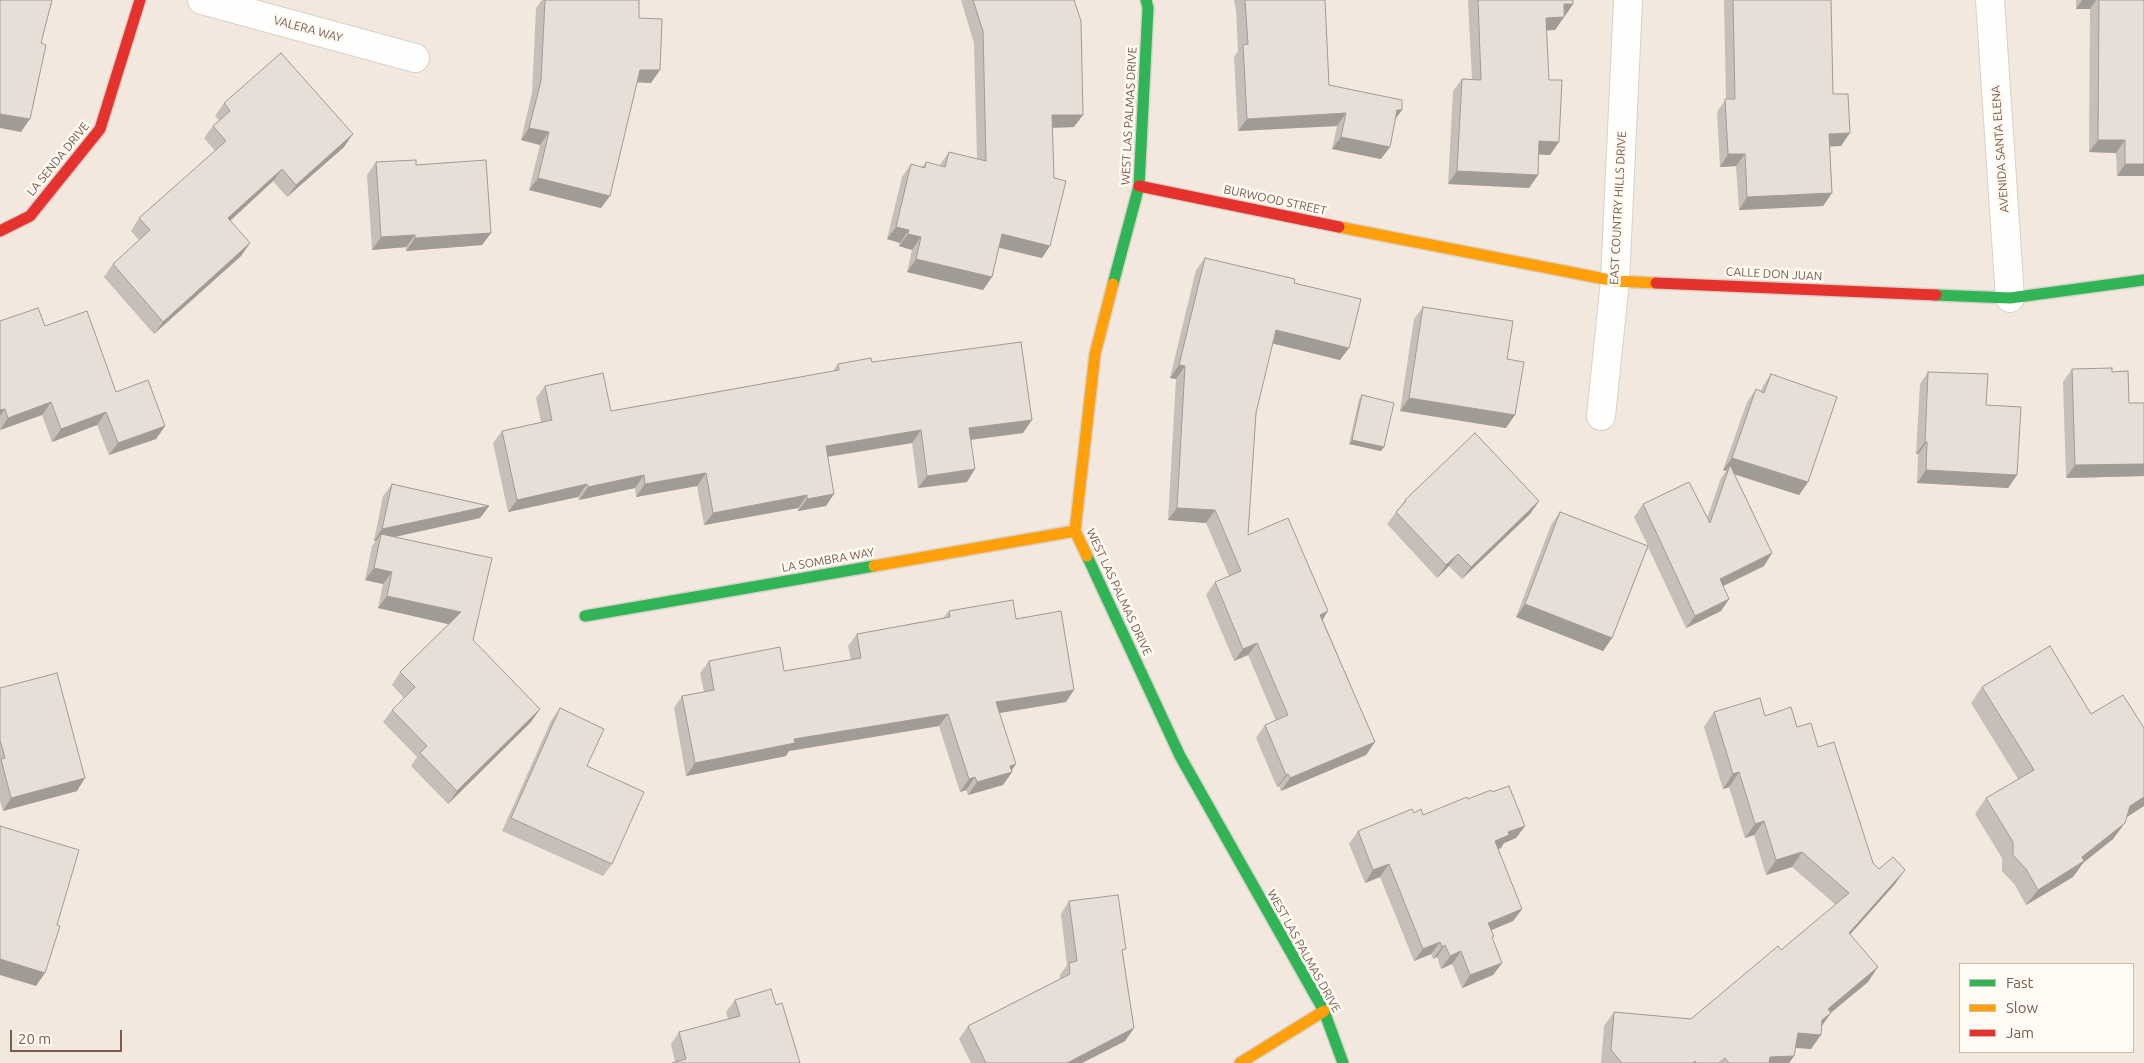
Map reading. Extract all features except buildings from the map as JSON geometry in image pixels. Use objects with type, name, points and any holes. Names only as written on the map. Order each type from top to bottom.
[{"type":"street","name":"LA SENDA DRIVE","points":[[0,231],[30,216],[100,128],[140,0]]},
{"type":"street","name":"VALERA WAY","points":[[202,0],[415,58]]},
{"type":"street","name":"WEST LAS PALMAS DRIVE","points":[[1146,0],[1148,8],[1139,186],[1095,354],[1075,531],[1180,756],[1324,1011],[1343,1063]]},
{"type":"street","name":"EAST COUNTRY HILLS DRIVE","points":[[1601,416],[1615,281],[1628,0]]},
{"type":"street","name":"AVENIDA SANTA ELENA","points":[[1990,0],[2010,298]]},
{"type":"street","name":"BURWOOD STREET","points":[[1139,186],[1405,241]]},
{"type":"street","name":"CALLE DON JUAN","points":[[1405,241],[1615,281],[2010,298],[2144,280]]},
{"type":"street","name":"LA SOMBRA WAY","points":[[585,616],[1075,531]]},
{"type":"street","points":[[1240,1063],[1324,1011]]},
{"type":"shaded area","points":[[0,0],[2144,0],[2144,1063],[0,1063]]},
{"type":"traffic: fast","points":[[1113,284],[1139,186],[1148,8],[1146,0]]},
{"type":"traffic: fast","points":[[1936,295],[2010,298],[2144,280]]},
{"type":"traffic: fast","points":[[1087,556],[1180,756],[1324,1011],[1343,1063]]},
{"type":"traffic: fast","points":[[585,616],[874,566]]},
{"type":"traffic: slow","points":[[1339,227],[1615,281],[1656,283]]},
{"type":"traffic: slow","points":[[1087,556],[1075,531],[1095,354],[1113,284]]},
{"type":"traffic: slow","points":[[874,566],[1075,531]]},
{"type":"traffic: slow","points":[[1240,1063],[1324,1011]]},
{"type":"traffic: jam","points":[[0,231],[30,216],[100,129],[140,0]]},
{"type":"traffic: jam","points":[[1139,186],[1339,227]]},
{"type":"traffic: jam","points":[[1656,283],[1936,295]]}]
